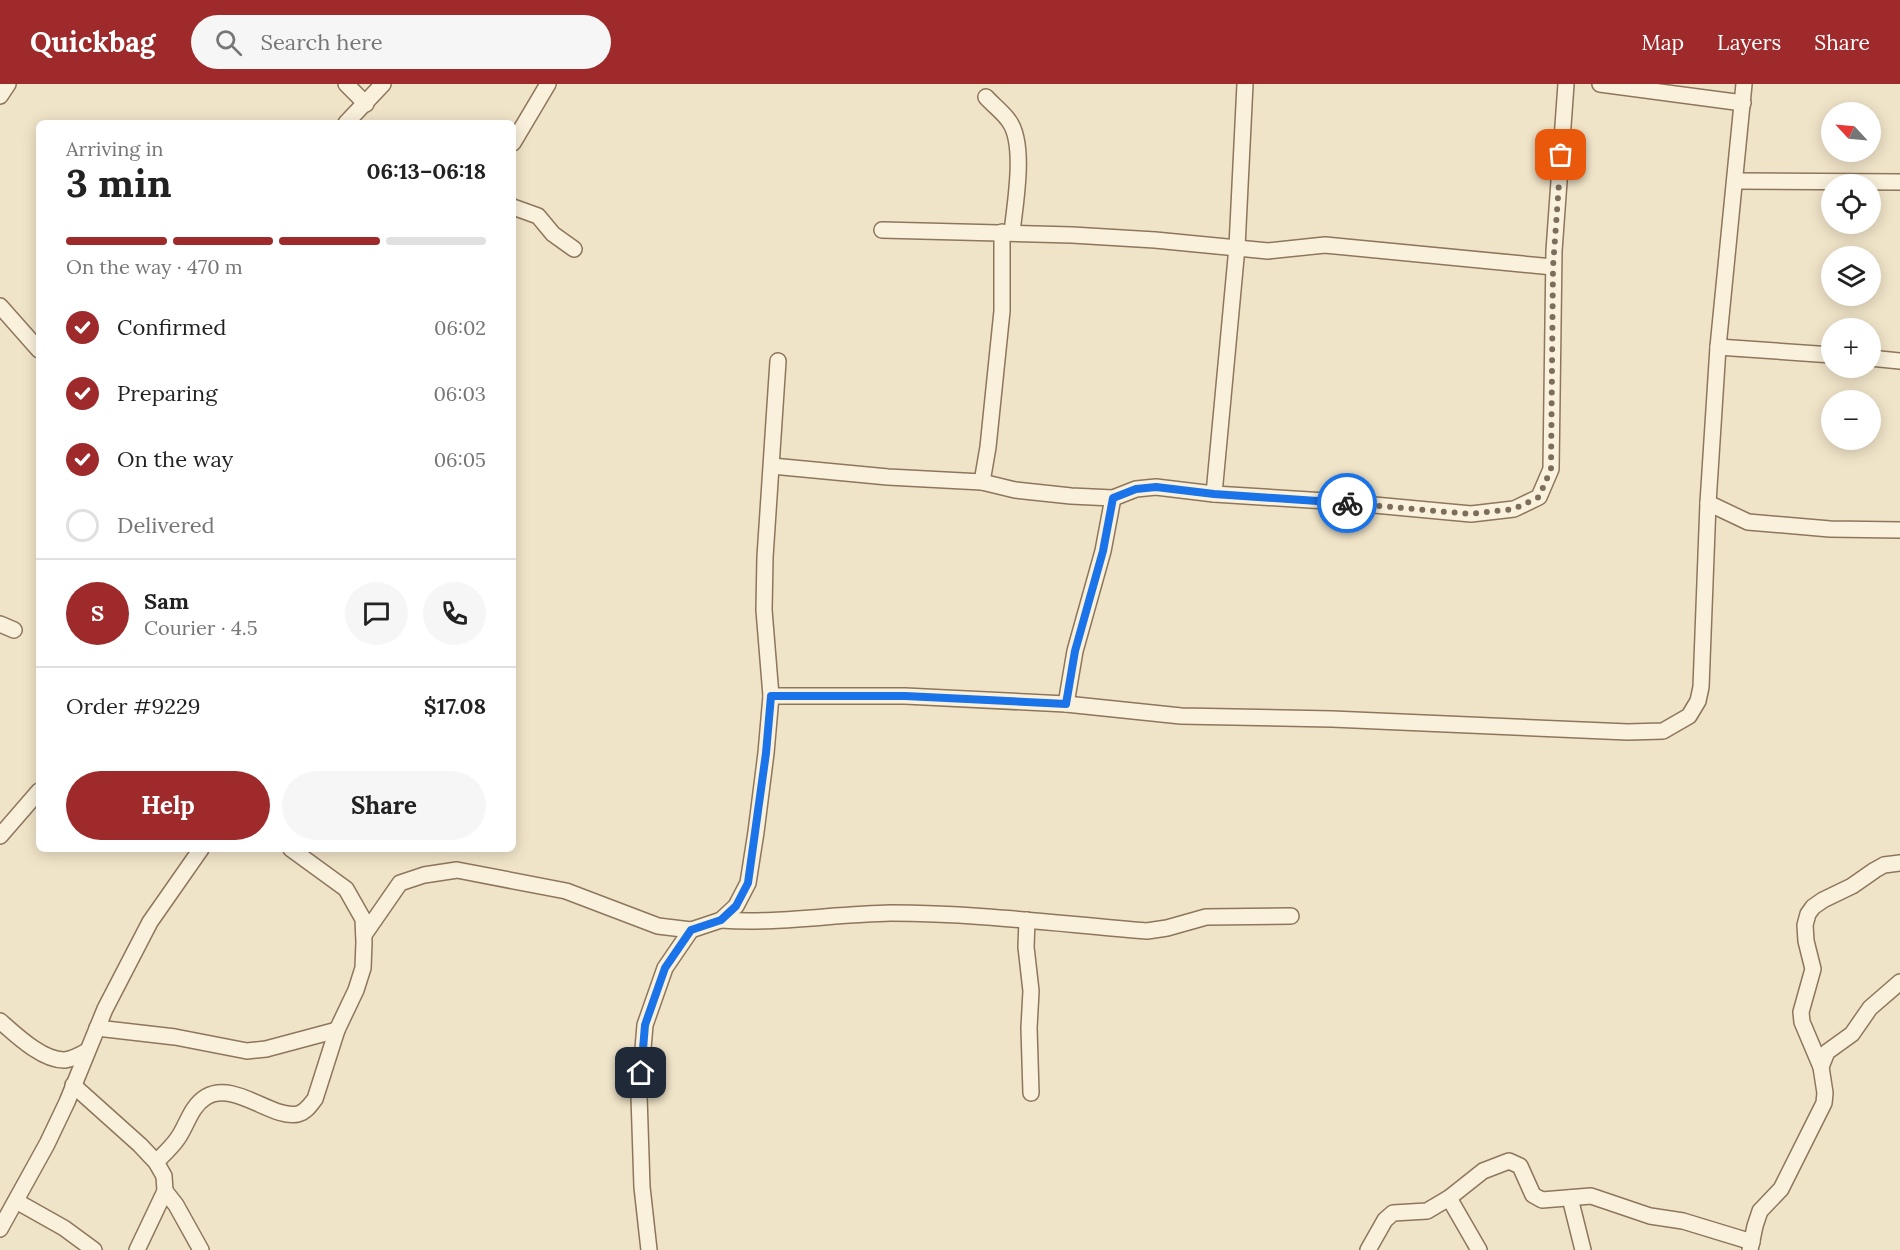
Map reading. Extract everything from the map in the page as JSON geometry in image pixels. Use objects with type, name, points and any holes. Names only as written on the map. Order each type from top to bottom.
[{"type":"street","points":[[0,96],[8,84]]},
{"type":"street","points":[[346,84],[356,114],[383,84]]},
{"type":"street","points":[[516,138],[548,84]]},
{"type":"street","points":[[1214,494],[1237,247],[1245,84]]},
{"type":"street","points":[[772,466],[888,477],[982,482],[1015,490],[1071,496],[1113,498],[1136,489],[1156,487],[1214,494],[1342,502],[1470,514],[1514,509],[1539,497],[1551,469],[1553,267],[1566,84]]},
{"type":"street","points":[[1600,84],[1743,103]]},
{"type":"street","points":[[771,696],[905,696],[1066,704],[1180,716],[1663,731],[1689,716],[1698,701],[1701,687],[1708,503],[1718,347],[1744,84]]},
{"type":"street","points":[[982,482],[988,447],[1002,311],[1007,232],[1018,175],[1018,145],[1010,122],[986,98]]},
{"type":"street","points":[[1736,181],[1900,182]]},
{"type":"street","points":[[516,208],[538,216],[548,225],[553,234],[574,249]]},
{"type":"street","points":[[882,230],[1007,232],[1155,240],[1268,251],[1324,245],[1553,267]]},
{"type":"street","points":[[0,306],[36,347]]},
{"type":"street","points":[[1718,347],[1821,354]]},
{"type":"street","points":[[1881,359],[1900,361]]},
{"type":"street","points":[[721,920],[736,906],[748,883],[766,753],[771,696],[764,610],[765,557],[778,361]]},
{"type":"street","points":[[1066,704],[1075,651],[1103,551],[1113,498]]},
{"type":"street","points":[[1708,503],[1748,522],[1830,529],[1900,530]]},
{"type":"street","points":[[0,836],[36,794]]},
{"type":"street","points":[[0,1229],[47,1144],[105,1009],[150,922],[199,852]]},
{"type":"street","points":[[156,1162],[178,1139],[198,1102],[208,1095],[223,1092],[285,1114],[297,1114],[308,1108],[315,1099],[337,1030],[356,990],[363,968],[363,919],[346,889],[295,852]]},
{"type":"street","points":[[1368,1250],[1385,1220],[1393,1213],[1427,1210],[1449,1198],[1483,1171],[1509,1161],[1520,1166],[1533,1195],[1542,1200],[1586,1196],[1599,1198],[1650,1216],[1683,1221],[1751,1246],[1760,1211],[1781,1189],[1824,1103],[1825,1093],[1821,1067],[1802,1022],[1801,1012],[1813,969],[1806,941],[1805,925],[1808,914],[1823,900],[1852,886],[1884,865],[1900,863]]},
{"type":"street","points":[[364,935],[400,883],[424,875],[457,870],[566,891],[658,926],[691,930],[721,920],[767,922],[892,913],[1027,920],[1147,931],[1206,917],[1291,916]]},
{"type":"street","points":[[1027,920],[1026,947],[1031,992],[1029,1028],[1031,1093]]},
{"type":"street","points":[[649,1250],[642,1187],[639,1096],[645,1025],[665,968],[691,930]]},
{"type":"street","points":[[1821,1067],[1827,1052],[1852,1034],[1870,1008],[1900,982]]},
{"type":"street","points":[[0,1021],[31,1047],[54,1058],[63,1060],[73,1058],[87,1051]]},
{"type":"street","points":[[97,1028],[175,1036],[247,1051],[266,1049],[337,1030]]},
{"type":"street","points":[[73,1085],[156,1162],[164,1176],[165,1191],[137,1250]]},
{"type":"street","points":[[165,1191],[180,1212],[201,1250]]},
{"type":"street","points":[[1449,1198],[1479,1250]]},
{"type":"street","points":[[1570,1198],[1583,1250]]},
{"type":"street","points":[[16,1201],[64,1228],[94,1250]]},
{"type":"way so far","points":[[1347,503],[1470,514],[1514,509],[1539,497],[1551,469],[1553,267],[1561,155]]},
{"type":"route","points":[[641,1073],[645,1025],[665,968],[691,930],[721,920],[736,906],[748,883],[766,753],[771,696],[905,696],[1066,704],[1075,651],[1103,551],[1113,498],[1136,489],[1156,487],[1214,494],[1347,503]]}]
